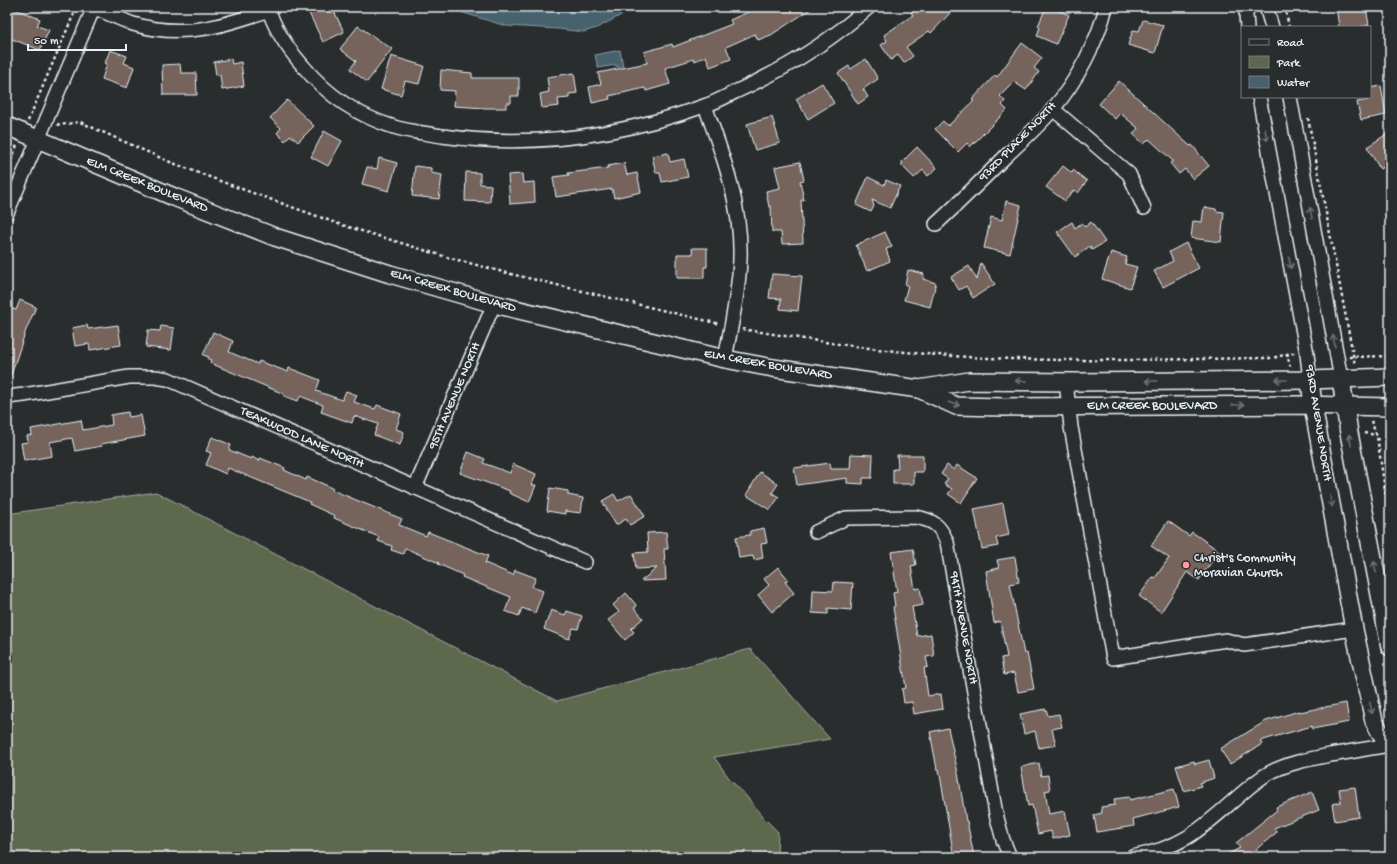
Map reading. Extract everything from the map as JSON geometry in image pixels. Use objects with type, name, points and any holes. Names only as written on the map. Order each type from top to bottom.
[{"type":"main road","name":"ELM CREEK BOULEVARD","points":[[7,126],[174,197],[275,237],[390,274],[494,304],[725,358],[773,368],[918,389],[956,406],[1298,405],[1390,407]]},
{"type":"main road","name":"ELM CREEK BOULEVARD","points":[[918,389],[969,381],[1066,382],[1310,380],[1390,377]]},
{"type":"main road","points":[[1341,379],[1344,407],[1390,647]]},
{"type":"main road","name":"93RD AVENUE NORTH","points":[[1310,380],[1313,406],[1354,629],[1374,721],[1390,745]]},
{"type":"street","points":[[7,213],[94,7],[133,24],[155,29],[182,31],[210,28],[238,20],[269,8],[280,33],[294,55],[310,74],[349,107],[371,118],[395,127],[464,138],[510,141],[555,139],[627,129],[705,106],[756,83],[804,56],[849,25],[869,7]]},
{"type":"street","name":"93RD PLACE NORTH","points":[[936,224],[1053,109],[1088,55],[1106,7]]},
{"type":"street","points":[[1247,7],[1247,26]]},
{"type":"street","points":[[1266,7],[1272,26]]},
{"type":"street","name":"93RD AVENUE NORTH","points":[[1259,98],[1307,354],[1310,380]]},
{"type":"street","points":[[1290,98],[1341,379]]},
{"type":"street","points":[[705,106],[732,188],[738,222],[740,259],[736,296],[725,358]]},
{"type":"street","points":[[1053,109],[1129,174],[1144,208]]},
{"type":"street","name":"95TH AVENUE NORTH","points":[[416,488],[494,304]]},
{"type":"street","name":"TEAKWOOD LANE NORTH","points":[[7,397],[128,377],[155,376],[180,384],[585,562]]},
{"type":"street","points":[[1066,382],[1071,427],[1113,658],[1226,640],[1244,645],[1354,629]]},
{"type":"street","name":"94TH AVENUE NORTH","points":[[816,532],[846,518],[915,517],[925,518],[935,524],[943,532],[947,542],[996,814],[1002,840],[1010,857]]},
{"type":"street","points":[[1132,857],[1167,848],[1188,838],[1208,823],[1253,784],[1274,770],[1305,760],[1390,745]]},
{"type":"path","points":[[30,116],[78,7]]},
{"type":"path","points":[[1285,7],[1289,26]]},
{"type":"path","points":[[1307,112],[1354,358],[1390,356]]},
{"type":"path","points":[[60,125],[80,122],[170,162],[228,184],[339,224],[450,258],[511,274],[731,326],[830,344],[928,354],[1003,358],[1090,360],[1271,358],[1282,356],[1287,353]]},
{"type":"path","points":[[7,171],[13,154]]},
{"type":"path","points":[[1377,436],[1390,523]]},
{"type":"green space","points":[[156,492],[557,701],[750,649],[830,739],[714,757],[729,778],[778,832],[777,857],[7,857],[7,514]]},
{"type":"water","points":[[444,7],[636,7],[597,28],[583,32],[506,26]]},
{"type":"water","points":[[620,50],[623,66],[617,67],[616,65],[598,68],[595,55]]},
{"type":"building","points":[[7,7],[40,19],[37,26],[49,30],[40,50],[7,37]]},
{"type":"building","points":[[306,7],[332,7],[344,32],[323,42]]},
{"type":"building","points":[[759,7],[814,7],[771,35],[758,40],[755,34],[726,47],[731,59],[710,67],[706,56],[695,61],[694,59],[665,68],[670,84],[646,91],[645,88],[609,96],[610,99],[592,103],[589,87],[601,84],[598,73],[647,63],[644,52],[672,44],[673,47],[732,24],[730,20]]},
{"type":"building","points":[[916,7],[946,7],[951,12],[931,33],[929,31],[906,47],[913,56],[904,63],[898,55],[891,60],[881,45],[887,41],[884,35],[913,15],[911,13]]},
{"type":"building","points":[[1046,7],[1051,7],[1069,15],[1056,44],[1037,36],[1040,27],[1038,26]]},
{"type":"building","points":[[1336,7],[1366,8],[1369,25],[1339,26]]},
{"type":"building","points":[[1143,20],[1163,25],[1155,53],[1128,45],[1133,30],[1139,31]]},
{"type":"building","points":[[358,26],[392,49],[367,82],[350,69],[356,61],[340,49]]},
{"type":"building","points":[[1022,43],[1042,58],[1034,68],[1039,72],[1026,90],[1014,82],[1000,96],[1005,101],[1002,105],[1007,110],[970,147],[967,143],[958,152],[935,129],[943,121],[948,126],[974,101],[972,100],[995,75],[997,77]]},
{"type":"building","points":[[110,50],[127,56],[124,63],[134,67],[127,88],[102,79],[107,64],[105,63]]},
{"type":"building","points":[[391,56],[424,66],[419,84],[405,81],[401,95],[381,89]]},
{"type":"building","points":[[231,59],[232,64],[241,62],[244,86],[222,90],[220,75],[216,75],[214,62]]},
{"type":"building","points":[[866,59],[878,79],[863,89],[868,97],[858,104],[838,73],[849,66],[851,69]]},
{"type":"building","points":[[180,64],[181,73],[196,73],[197,95],[163,95],[162,65]]},
{"type":"building","points":[[441,70],[472,73],[472,78],[519,78],[519,96],[511,96],[511,103],[506,103],[506,108],[454,106],[455,91],[440,90]]},
{"type":"building","points":[[574,73],[577,93],[569,94],[569,98],[558,99],[559,106],[542,108],[540,94],[549,92],[547,77]]},
{"type":"building","points":[[1119,81],[1190,146],[1192,145],[1209,166],[1193,179],[1185,169],[1179,174],[1170,163],[1173,161],[1149,139],[1144,144],[1133,134],[1138,128],[1120,113],[1115,119],[1099,104]]},
{"type":"building","points":[[822,83],[834,103],[808,119],[796,99]]},
{"type":"building","points":[[1381,86],[1386,115],[1361,120],[1357,102],[1371,98],[1371,88]]},
{"type":"building","points":[[287,100],[314,126],[298,142],[290,135],[285,141],[277,133],[281,128],[270,118]]},
{"type":"building","points":[[772,117],[780,143],[755,150],[747,124]]},
{"type":"building","points":[[324,131],[342,141],[328,166],[311,157]]},
{"type":"building","points":[[1390,132],[1390,163],[1380,169],[1367,147]]},
{"type":"building","points":[[917,147],[937,168],[928,176],[923,170],[914,178],[902,166],[902,162]]},
{"type":"building","points":[[668,153],[670,162],[684,159],[688,177],[662,182],[660,173],[656,173],[652,156]]},
{"type":"building","points":[[379,158],[397,163],[389,191],[362,184],[367,167],[377,169]]},
{"type":"building","points":[[800,162],[804,180],[800,181],[804,200],[801,200],[803,243],[782,244],[781,232],[772,232],[771,206],[769,207],[766,191],[780,188],[775,167]]},
{"type":"building","points":[[624,163],[627,175],[637,173],[641,192],[614,198],[612,189],[556,197],[553,177],[569,175],[568,173],[608,168],[608,166]]},
{"type":"building","points":[[415,166],[431,168],[431,173],[442,175],[439,199],[412,196]]},
{"type":"building","points":[[1063,166],[1072,173],[1073,170],[1087,181],[1078,193],[1074,190],[1065,201],[1046,187]]},
{"type":"building","points":[[466,172],[480,173],[480,184],[491,185],[490,202],[465,201]]},
{"type":"building","points":[[522,174],[523,183],[534,182],[535,202],[510,204],[508,175]]},
{"type":"building","points":[[868,177],[884,185],[886,180],[900,186],[890,208],[872,200],[874,206],[871,212],[856,205]]},
{"type":"building","points":[[1006,201],[1021,205],[1010,254],[984,248],[991,217],[1002,220]]},
{"type":"building","points":[[1204,207],[1224,212],[1221,242],[1191,238],[1193,221],[1202,222]]},
{"type":"building","points":[[1072,222],[1075,228],[1082,223],[1085,227],[1091,222],[1105,242],[1092,250],[1090,246],[1075,257],[1057,232]]},
{"type":"building","points":[[885,232],[892,247],[886,249],[890,261],[867,271],[856,245]]},
{"type":"building","points":[[1186,243],[1199,268],[1163,287],[1154,271],[1173,261],[1169,252]]},
{"type":"building","points":[[692,248],[707,248],[707,267],[704,267],[704,278],[677,278],[677,254],[693,254]]},
{"type":"building","points":[[1111,252],[1127,257],[1125,264],[1137,267],[1130,288],[1102,279]]},
{"type":"building","points":[[981,263],[995,284],[973,298],[966,286],[959,290],[951,277],[969,266],[977,280]]},
{"type":"building","points":[[908,270],[924,274],[923,279],[936,283],[930,307],[904,300],[908,285],[905,285]]},
{"type":"building","points":[[772,274],[802,276],[798,311],[780,309],[781,299],[769,298]]},
{"type":"building","points":[[20,300],[36,307],[26,330],[9,381],[7,381],[7,307],[16,310]]},
{"type":"building","points":[[87,325],[88,329],[118,325],[121,345],[90,350],[89,344],[75,346],[72,328]]},
{"type":"building","points":[[161,326],[174,328],[171,350],[146,347],[148,330],[160,331]]},
{"type":"building","points":[[213,332],[233,341],[229,352],[258,364],[259,361],[288,372],[289,368],[320,380],[316,391],[342,400],[346,391],[357,395],[354,402],[375,409],[377,405],[401,414],[396,429],[404,432],[400,445],[374,435],[378,424],[354,416],[352,423],[321,412],[323,405],[300,396],[298,401],[284,396],[284,394],[210,363],[211,360],[208,359],[209,357],[203,355]]},
{"type":"building","points":[[128,412],[129,417],[141,415],[145,436],[101,444],[102,446],[75,451],[72,438],[50,442],[52,456],[24,461],[21,443],[28,442],[27,436],[32,435],[31,429],[81,420],[83,430],[112,425],[111,415]]},
{"type":"building","points":[[212,437],[231,445],[229,450],[251,459],[252,457],[259,461],[260,458],[285,468],[284,470],[306,480],[307,477],[328,486],[333,489],[332,490],[402,519],[399,525],[426,536],[428,532],[488,556],[485,563],[513,575],[515,570],[536,578],[532,587],[543,591],[535,613],[522,608],[519,616],[505,611],[511,597],[462,577],[463,575],[405,548],[403,554],[391,550],[392,546],[378,541],[379,537],[334,518],[335,516],[309,504],[310,502],[228,468],[226,474],[206,465],[211,453],[206,451]]},
{"type":"building","points":[[468,452],[485,459],[483,463],[510,473],[513,464],[536,474],[532,485],[536,485],[529,502],[509,493],[510,491],[460,473]]},
{"type":"building","points":[[851,454],[873,455],[872,478],[863,478],[863,484],[847,483],[847,478],[797,485],[794,468],[830,463],[831,469],[850,469]]},
{"type":"building","points":[[897,455],[923,455],[923,472],[914,472],[914,484],[893,484],[893,469],[898,469]]},
{"type":"building","points":[[947,465],[954,470],[957,465],[977,478],[961,503],[948,494],[952,489],[944,484],[948,479],[941,474]]},
{"type":"building","points":[[760,472],[778,484],[772,493],[779,497],[770,510],[746,495]]},
{"type":"building","points":[[550,488],[568,491],[568,495],[583,498],[581,513],[565,511],[565,514],[547,511]]},
{"type":"building","points":[[614,494],[618,501],[631,494],[645,516],[630,525],[626,519],[616,525],[602,501]]},
{"type":"building","points":[[1003,503],[1009,535],[996,538],[998,546],[982,549],[974,509]]},
{"type":"building","name":"Christ's Community Moravian Church","points":[[1168,521],[1189,536],[1192,532],[1219,551],[1199,580],[1187,572],[1161,612],[1139,596],[1153,577],[1155,578],[1169,558],[1151,546]]},
{"type":"building","points":[[764,528],[767,543],[761,544],[763,558],[754,560],[753,556],[739,558],[736,537],[750,535],[750,531]]},
{"type":"building","points":[[666,532],[668,549],[664,549],[666,580],[641,581],[657,568],[636,569],[634,553],[648,552],[647,533]]},
{"type":"building","points":[[913,549],[916,565],[911,566],[915,589],[920,588],[923,605],[912,607],[917,636],[931,634],[934,656],[926,657],[928,667],[924,668],[928,696],[941,694],[943,709],[914,714],[912,702],[904,703],[902,689],[906,688],[893,607],[895,606],[893,593],[897,592],[891,552]]},
{"type":"building","points":[[1015,557],[1019,582],[1010,584],[1024,654],[1027,653],[1034,689],[1018,692],[1014,673],[1004,675],[1001,658],[1007,657],[1000,621],[994,623],[986,571],[999,568],[997,560]]},
{"type":"building","points":[[778,567],[788,579],[785,582],[794,593],[772,612],[758,595],[769,585],[764,579]]},
{"type":"building","points":[[834,582],[853,583],[851,610],[828,608],[828,614],[812,613],[813,590],[833,591]]},
{"type":"building","points":[[626,593],[637,606],[634,608],[643,618],[631,629],[634,632],[625,640],[608,620],[619,612],[613,605]]},
{"type":"building","points":[[551,610],[565,615],[567,611],[582,616],[578,629],[573,628],[569,639],[544,629]]},
{"type":"building","points":[[1346,703],[1349,722],[1312,729],[1312,726],[1260,741],[1262,744],[1230,764],[1220,749],[1266,721],[1299,711]]},
{"type":"building","points":[[1046,709],[1048,716],[1059,714],[1062,727],[1052,729],[1056,745],[1039,748],[1035,731],[1024,734],[1020,714]]},
{"type":"building","points":[[948,728],[974,857],[954,857],[939,769],[937,769],[930,732]]},
{"type":"building","points":[[1209,760],[1214,778],[1200,783],[1201,786],[1184,791],[1176,766],[1194,761],[1195,764]]},
{"type":"building","points":[[1039,763],[1041,776],[1048,775],[1050,790],[1045,791],[1049,814],[1065,811],[1070,835],[1053,839],[1051,831],[1038,834],[1032,805],[1028,806],[1021,767]]},
{"type":"building","points":[[1355,787],[1359,817],[1335,821],[1332,804],[1341,802],[1339,789]]},
{"type":"building","points":[[1174,789],[1179,807],[1133,819],[1134,826],[1097,832],[1094,815],[1102,813],[1101,807],[1115,805],[1114,799],[1129,797],[1130,800]]},
{"type":"building","points":[[1312,792],[1319,810],[1274,828],[1277,832],[1247,857],[1222,857],[1240,848],[1236,843],[1277,810],[1276,807]]},
{"type":"place","name":"Christ's Community Moravian Church","points":[[1186,565]]}]
